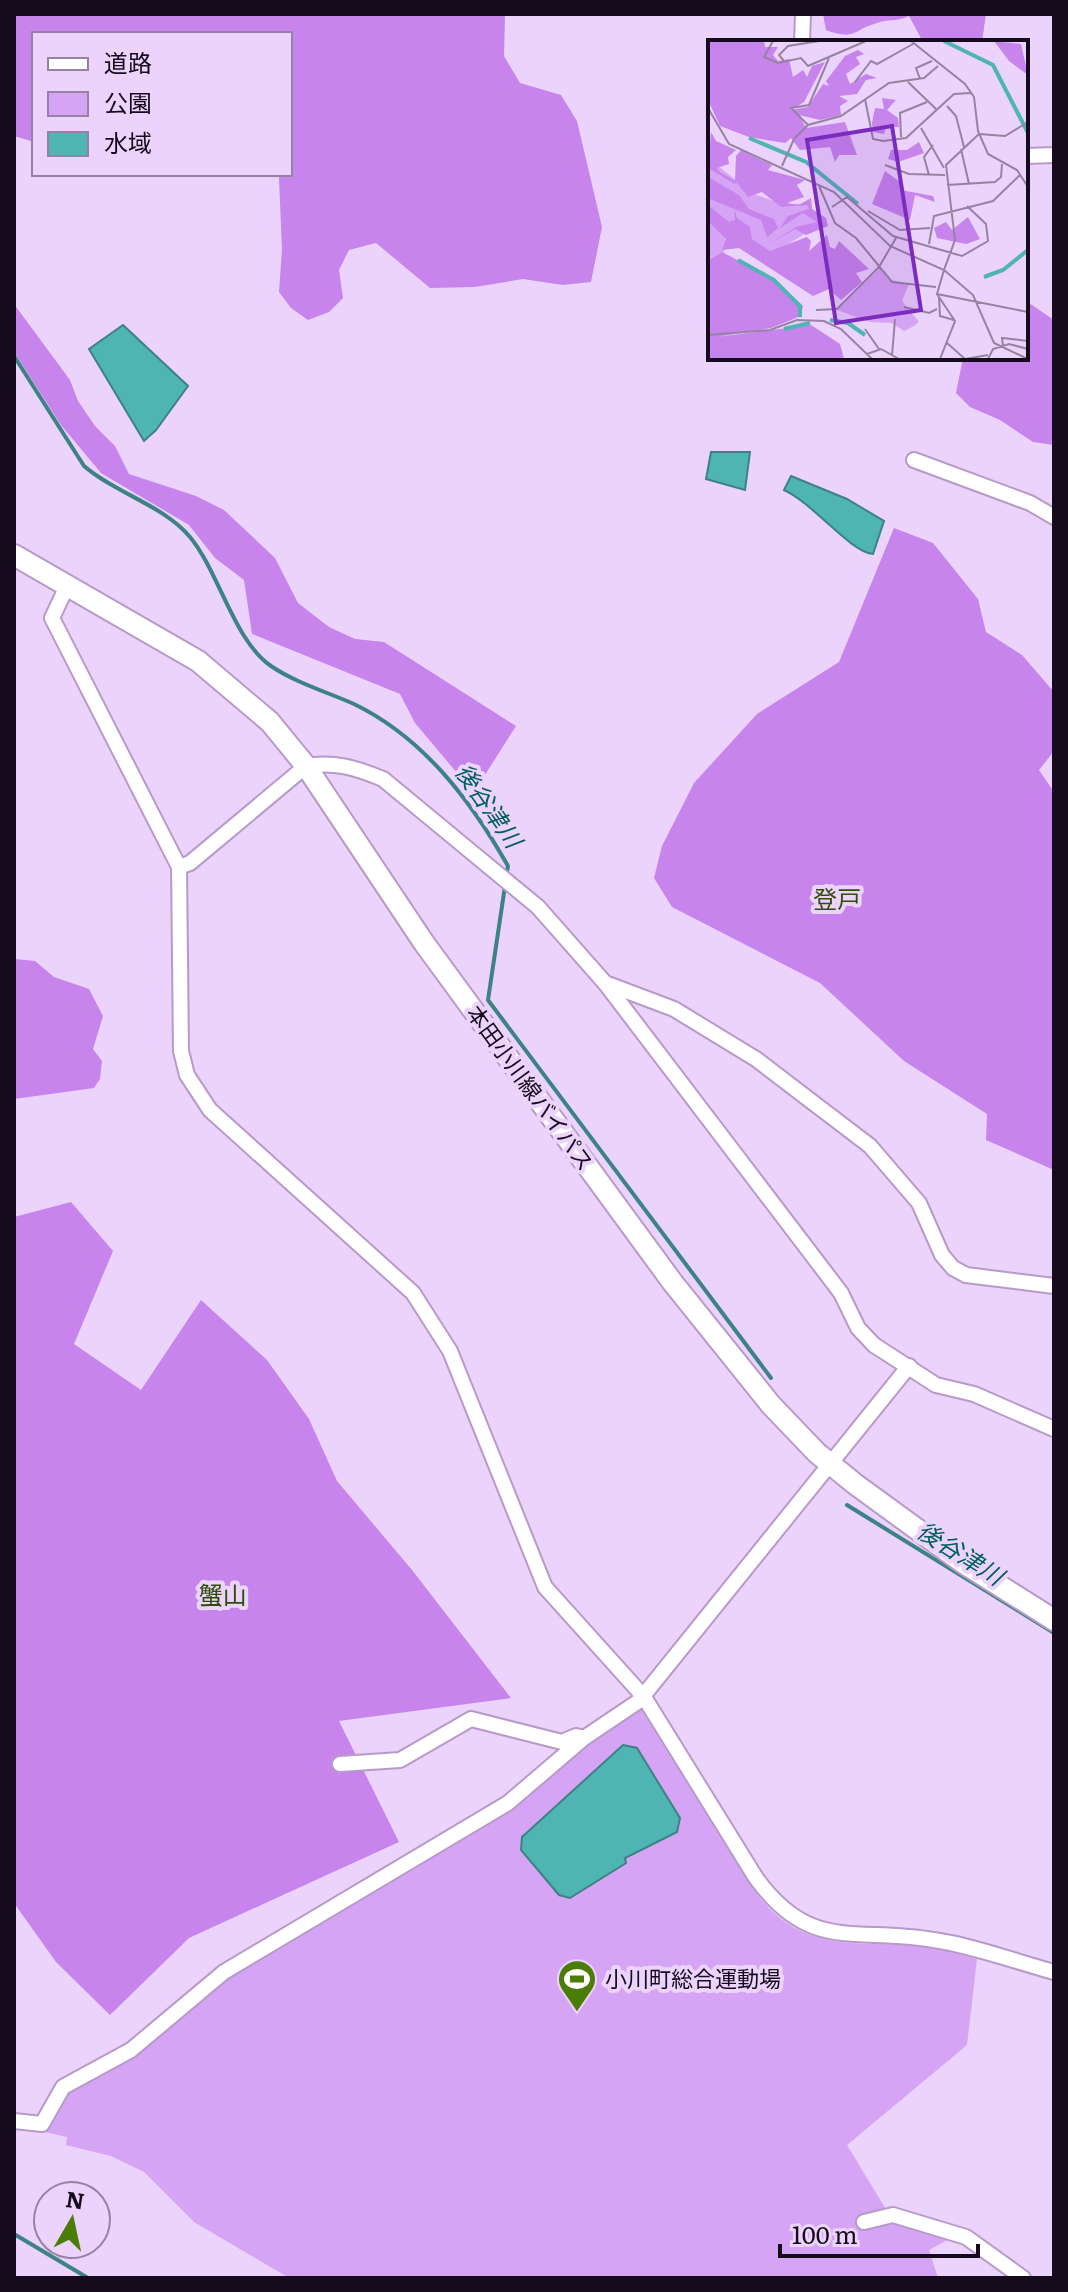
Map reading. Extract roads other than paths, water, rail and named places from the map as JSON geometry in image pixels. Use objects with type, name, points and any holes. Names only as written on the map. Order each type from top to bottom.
[{"type":"street","points":[[802,40],[803,14]]},
{"type":"street","points":[[1028,156],[1054,155]]},
{"type":"street","points":[[914,460],[1030,503],[1054,517]]},
{"type":"street","name":"本田小川線バイパス","points":[[14,555],[198,661],[270,722],[306,766],[424,943],[682,1296],[771,1405],[831,1465],[930,1539],[1054,1620]]},
{"type":"street","points":[[67,586],[52,618],[179,867],[181,1051],[187,1075],[210,1110],[413,1293],[450,1351],[545,1587],[644,1697],[756,1878],[771,1899],[794,1918],[840,1935],[932,1939],[1054,1972]]},
{"type":"street","points":[[179,867],[190,863],[306,766],[326,763],[356,767],[383,779],[538,907],[605,983],[841,1293],[858,1328],[874,1345],[936,1385],[974,1394],[1054,1429]]},
{"type":"street","points":[[605,983],[674,1009],[756,1059],[870,1146],[919,1203],[942,1255],[953,1268],[966,1275],[1054,1286]]},
{"type":"street","points":[[14,2121],[42,2124],[63,2087],[131,2050],[224,1972],[508,1803],[584,1738],[644,1697],[909,1366]]},
{"type":"street","points":[[340,1764],[400,1760],[471,1719],[562,1742],[576,1736],[584,1738]]},
{"type":"street","points":[[864,2222],[893,2215],[966,2237],[1023,2278]]},
{"type":"water","points":[[123,325],[188,386],[156,430],[144,441],[89,349]]},
{"type":"water","points":[[711,452],[750,452],[745,490],[706,479]]},
{"type":"water","points":[[791,476],[847,499],[884,521],[873,554],[853,545],[807,505],[784,490]]},
{"type":"water","points":[[623,1745],[637,1748],[680,1818],[677,1832],[625,1858],[626,1863],[570,1898],[559,1895],[521,1850],[522,1837]]},
{"type":"waterway","name":"後谷津川","points":[[14,356],[84,466],[166,516],[190,537],[258,655],[291,677],[379,718],[424,753],[478,818],[508,866],[506,877]]},
{"type":"waterway","name":"後谷津川","points":[[505,886],[488,1000],[771,1378]]},
{"type":"waterway","name":"後谷津川","points":[[847,1505],[1054,1633]]},
{"type":"waterway","points":[[14,2234],[88,2278]]},
{"type":"place","name":"小川町総合運動場","points":[[577,2013]]},
{"type":"district","name":"登戸","points":[[837,900]]},
{"type":"district","name":"蟹山","points":[[223,1596]]}]
